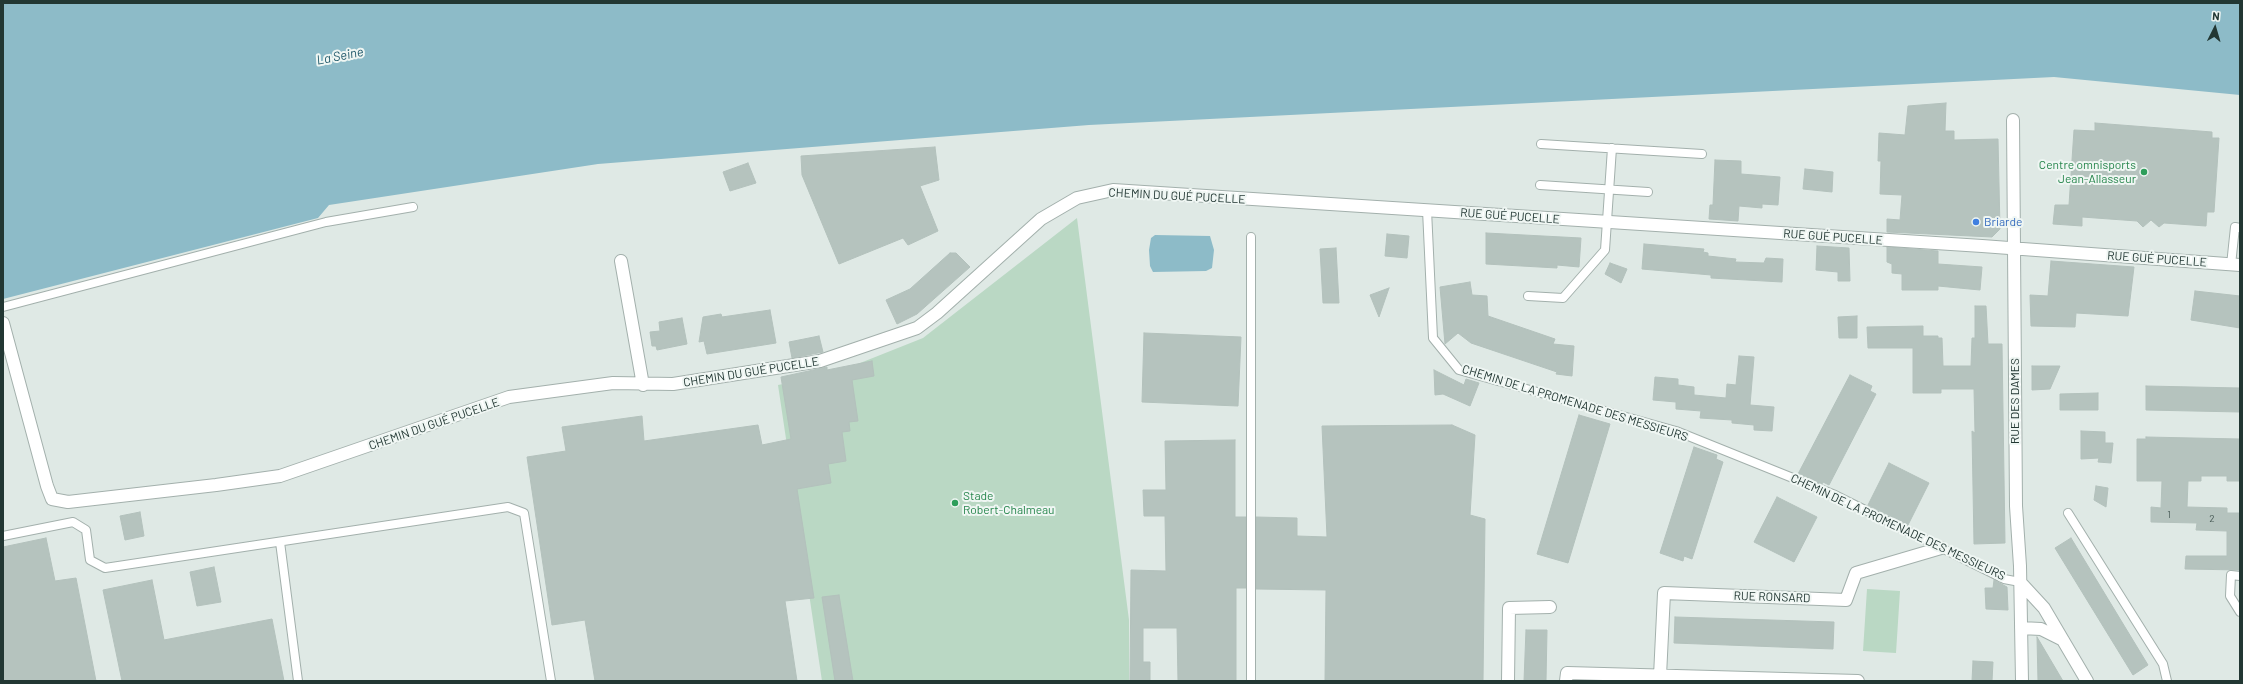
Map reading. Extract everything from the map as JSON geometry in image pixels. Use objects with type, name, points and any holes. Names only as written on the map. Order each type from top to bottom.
[{"type":"street","name":"RUE DES DAMES","points":[[2013,120],[2016,506],[2020,582],[2022,681]]},
{"type":"street","name":"CHEMIN DU GUÉ PUCELLE","points":[[3,323],[47,486],[52,499],[68,502],[280,476],[509,397],[613,383],[642,385],[673,384],[820,361],[917,328],[937,313],[1041,219],[1077,198],[1113,190],[1427,210]]},
{"type":"street","name":"RUE GUÉ PUCELLE","points":[[1427,210],[2236,265]]},
{"type":"street","points":[[620,261],[642,385]]},
{"type":"street","name":"RUE RONSARD","points":[[1660,676],[1664,593],[1846,600],[1856,573],[1941,548]]},
{"type":"street","points":[[2020,582],[2044,608],[2087,681]]},
{"type":"street","points":[[1508,681],[1508,608],[1550,607]]},
{"type":"street","points":[[2021,628],[2041,629],[2064,640]]},
{"type":"street","points":[[1566,681],[1566,673],[1858,681]]},
{"type":"lane","points":[[1541,144],[1702,154]]},
{"type":"lane","points":[[1528,296],[1563,298],[1605,250],[1612,148]]},
{"type":"lane","points":[[1540,185],[1648,192]]},
{"type":"lane","points":[[3,307],[326,222],[413,207]]},
{"type":"lane","name":"CHEMIN DE LA PROMENADE DES MESSIEURS","points":[[1427,210],[1433,338],[1459,370],[1676,431],[1835,495],[1901,526],[1941,548],[2004,578],[2020,582]]},
{"type":"lane","points":[[2236,265],[2235,227],[2240,228]]},
{"type":"lane","points":[[1251,237],[1251,681]]},
{"type":"lane","points":[[3,536],[73,522],[86,530],[90,560],[105,568],[508,507],[524,513],[551,681]]},
{"type":"lane","points":[[2068,513],[2163,664],[2167,681]]},
{"type":"lane","points":[[280,542],[298,681]]},
{"type":"lane","points":[[2240,576],[2231,575],[2230,596],[2240,612]]},
{"type":"green space","name":"Stade Robert-Chalmeau","points":[[1077,218],[1129,620],[1129,681],[822,681],[778,385],[830,375],[923,338]]},
{"type":"green space","points":[[1867,589],[1900,591],[1896,653],[1863,651]]},
{"type":"water","name":"La Seine","points":[[3,3],[2240,3],[2240,95],[2054,77],[1089,125],[598,164],[329,205],[318,218],[3,299]]},
{"type":"water","points":[[1155,235],[1210,236],[1214,250],[1212,268],[1206,271],[1153,272],[1150,266],[1149,250],[1151,238]]},
{"type":"building","points":[[1946,103],[1945,131],[1954,131],[1954,140],[1998,139],[2000,229],[1992,237],[1887,232],[1887,219],[1900,220],[1902,195],[1880,194],[1881,161],[1878,161],[1879,133],[1905,135],[1908,106]]},
{"type":"building","name":"Centre omnisports Jean-Allasseur","points":[[2095,123],[2212,132],[2212,138],[2219,138],[2214,212],[2207,212],[2206,226],[2164,223],[2159,227],[2151,220],[2143,227],[2137,221],[2082,217],[2082,226],[2053,224],[2055,205],[2069,205],[2074,130],[2095,131]]},
{"type":"building","points":[[935,147],[939,180],[920,186],[938,231],[908,245],[903,238],[839,264],[802,175],[801,156]]},
{"type":"building","points":[[1715,160],[1741,161],[1741,174],[1780,177],[1778,205],[1762,204],[1762,208],[1739,206],[1738,221],[1709,219],[1710,205],[1713,205]]},
{"type":"building","points":[[748,163],[756,183],[730,191],[723,172]]},
{"type":"building","points":[[1805,169],[1833,172],[1832,192],[1803,189]]},
{"type":"building","points":[[1486,233],[1581,238],[1579,267],[1557,265],[1557,268],[1486,264]]},
{"type":"building","points":[[1387,234],[1409,236],[1407,258],[1385,256]]},
{"type":"building","points":[[1644,244],[1704,249],[1703,252],[1708,253],[1708,256],[1736,259],[1735,262],[1764,263],[1766,258],[1783,259],[1782,282],[1711,278],[1711,275],[1642,269]]},
{"type":"building","points":[[1817,246],[1849,248],[1850,281],[1838,281],[1838,272],[1816,270]]},
{"type":"building","points":[[1887,247],[1938,251],[1938,264],[1982,267],[1980,290],[1938,286],[1938,290],[1902,290],[1902,274],[1892,273],[1892,264],[1887,262]]},
{"type":"building","points":[[1336,248],[1339,303],[1323,303],[1320,249]]},
{"type":"building","points":[[950,253],[956,253],[970,267],[917,314],[897,324],[886,300],[910,289]]},
{"type":"building","points":[[2051,261],[2134,267],[2128,316],[2076,313],[2075,327],[2031,326],[2030,295],[2048,296]]},
{"type":"building","points":[[1610,263],[1627,269],[1621,283],[1605,274]]},
{"type":"building","points":[[1470,282],[1472,295],[1487,296],[1488,316],[1555,339],[1553,344],[1574,346],[1572,376],[1556,374],[1557,372],[1471,343],[1458,333],[1445,344],[1440,287]]},
{"type":"building","points":[[1389,288],[1379,317],[1370,295]]},
{"type":"building","points":[[2195,291],[2240,296],[2240,328],[2191,320]]},
{"type":"building","points":[[1975,306],[1986,306],[1988,344],[2002,344],[2005,543],[1974,544],[1972,431],[1975,433],[1974,389],[1941,389],[1941,393],[1913,393],[1913,348],[1868,348],[1867,327],[1923,326],[1923,336],[1938,336],[1938,338],[1942,338],[1943,366],[1971,366],[1972,338],[1975,338]]},
{"type":"building","points":[[770,310],[776,343],[707,354],[704,341],[699,342],[703,317],[721,314],[722,317]]},
{"type":"building","points":[[1857,316],[1857,338],[1839,338],[1838,317]]},
{"type":"building","points":[[682,318],[687,344],[657,350],[656,346],[652,346],[650,332],[660,331],[659,322]]},
{"type":"building","points":[[1144,333],[1241,337],[1238,406],[1142,402]]},
{"type":"building","points":[[819,336],[823,352],[792,358],[789,342]]},
{"type":"building","points":[[1739,356],[1754,357],[1750,405],[1774,407],[1772,431],[1754,430],[1754,425],[1732,423],[1732,420],[1700,418],[1701,411],[1676,409],[1676,402],[1653,400],[1655,377],[1678,379],[1678,385],[1694,387],[1694,395],[1726,398],[1727,384],[1736,385]]},
{"type":"building","points":[[872,361],[874,376],[852,380],[858,421],[849,422],[850,431],[842,432],[846,461],[828,464],[831,483],[797,489],[814,598],[785,601],[797,681],[595,681],[585,620],[552,625],[527,457],[566,451],[562,427],[642,416],[644,441],[758,425],[762,445],[791,439],[781,377],[827,367],[827,370]]},
{"type":"building","points":[[2032,366],[2060,366],[2050,389],[2032,390]]},
{"type":"building","points":[[1434,370],[1464,385],[1466,379],[1479,383],[1470,406],[1443,394],[1435,395]]},
{"type":"building","points":[[1850,375],[1872,386],[1870,391],[1876,394],[1829,485],[1823,482],[1822,484],[1798,474]]},
{"type":"building","points":[[2146,386],[2240,388],[2240,412],[2146,410]]},
{"type":"building","points":[[2098,393],[2098,410],[2060,410],[2060,394]]},
{"type":"building","points":[[1579,415],[1610,424],[1568,563],[1537,554]]},
{"type":"building","points":[[1452,425],[1475,435],[1470,515],[1485,519],[1483,681],[1325,681],[1326,590],[1256,589],[1256,517],[1297,518],[1297,536],[1327,537],[1322,426]]},
{"type":"building","points":[[2081,431],[2105,432],[2105,443],[2113,443],[2111,463],[2098,462],[2099,458],[2081,459]]},
{"type":"building","points":[[2146,437],[2240,439],[2240,481],[2227,481],[2227,476],[2201,476],[2201,481],[2188,481],[2187,507],[2227,508],[2227,513],[2240,513],[2240,570],[2185,569],[2186,556],[2227,556],[2227,531],[2196,530],[2197,523],[2151,522],[2151,507],[2161,508],[2162,481],[2137,481],[2137,439],[2146,439]]},
{"type":"building","points":[[1235,440],[1235,517],[1246,517],[1246,588],[1236,588],[1236,681],[1178,681],[1177,628],[1143,628],[1143,662],[1150,662],[1150,681],[1130,681],[1131,570],[1166,571],[1165,516],[1144,516],[1143,490],[1166,490],[1165,441]]},
{"type":"building","points":[[1694,447],[1717,455],[1716,459],[1723,462],[1692,559],[1684,556],[1683,561],[1660,553]]},
{"type":"building","points":[[1889,463],[1929,483],[1908,525],[1868,505]]},
{"type":"building","points":[[2096,486],[2108,488],[2106,507],[2094,500]]},
{"type":"building","points":[[1777,497],[1817,517],[1794,562],[1754,542]]},
{"type":"building","points":[[140,512],[144,536],[125,540],[120,516]]},
{"type":"building","points":[[46,538],[55,581],[76,578],[96,681],[3,681],[3,547]]},
{"type":"building","points":[[2071,538],[2148,665],[2133,675],[2055,548]]},
{"type":"building","points":[[214,567],[221,602],[197,606],[190,572]]},
{"type":"building","points":[[152,580],[164,640],[272,619],[284,681],[122,681],[103,590]]},
{"type":"building","points":[[1994,580],[2007,587],[2008,610],[1986,609],[1985,588],[1993,588]]},
{"type":"building","points":[[839,595],[853,681],[835,681],[822,597]]},
{"type":"building","points":[[1675,617],[1834,622],[1833,649],[1674,643]]},
{"type":"building","points":[[1526,630],[1547,630],[1546,681],[1524,681]]},
{"type":"building","points":[[2037,637],[2063,681],[2038,681]]},
{"type":"building","points":[[1973,661],[1993,662],[1992,681],[1972,681]]},
{"type":"place","name":"Centre omnisports Jean-Allasseur","points":[[2144,172]]},
{"type":"place","name":"Briarde","points":[[1976,222]]},
{"type":"place","name":"Stade Robert-Chalmeau","points":[[955,503]]}]
